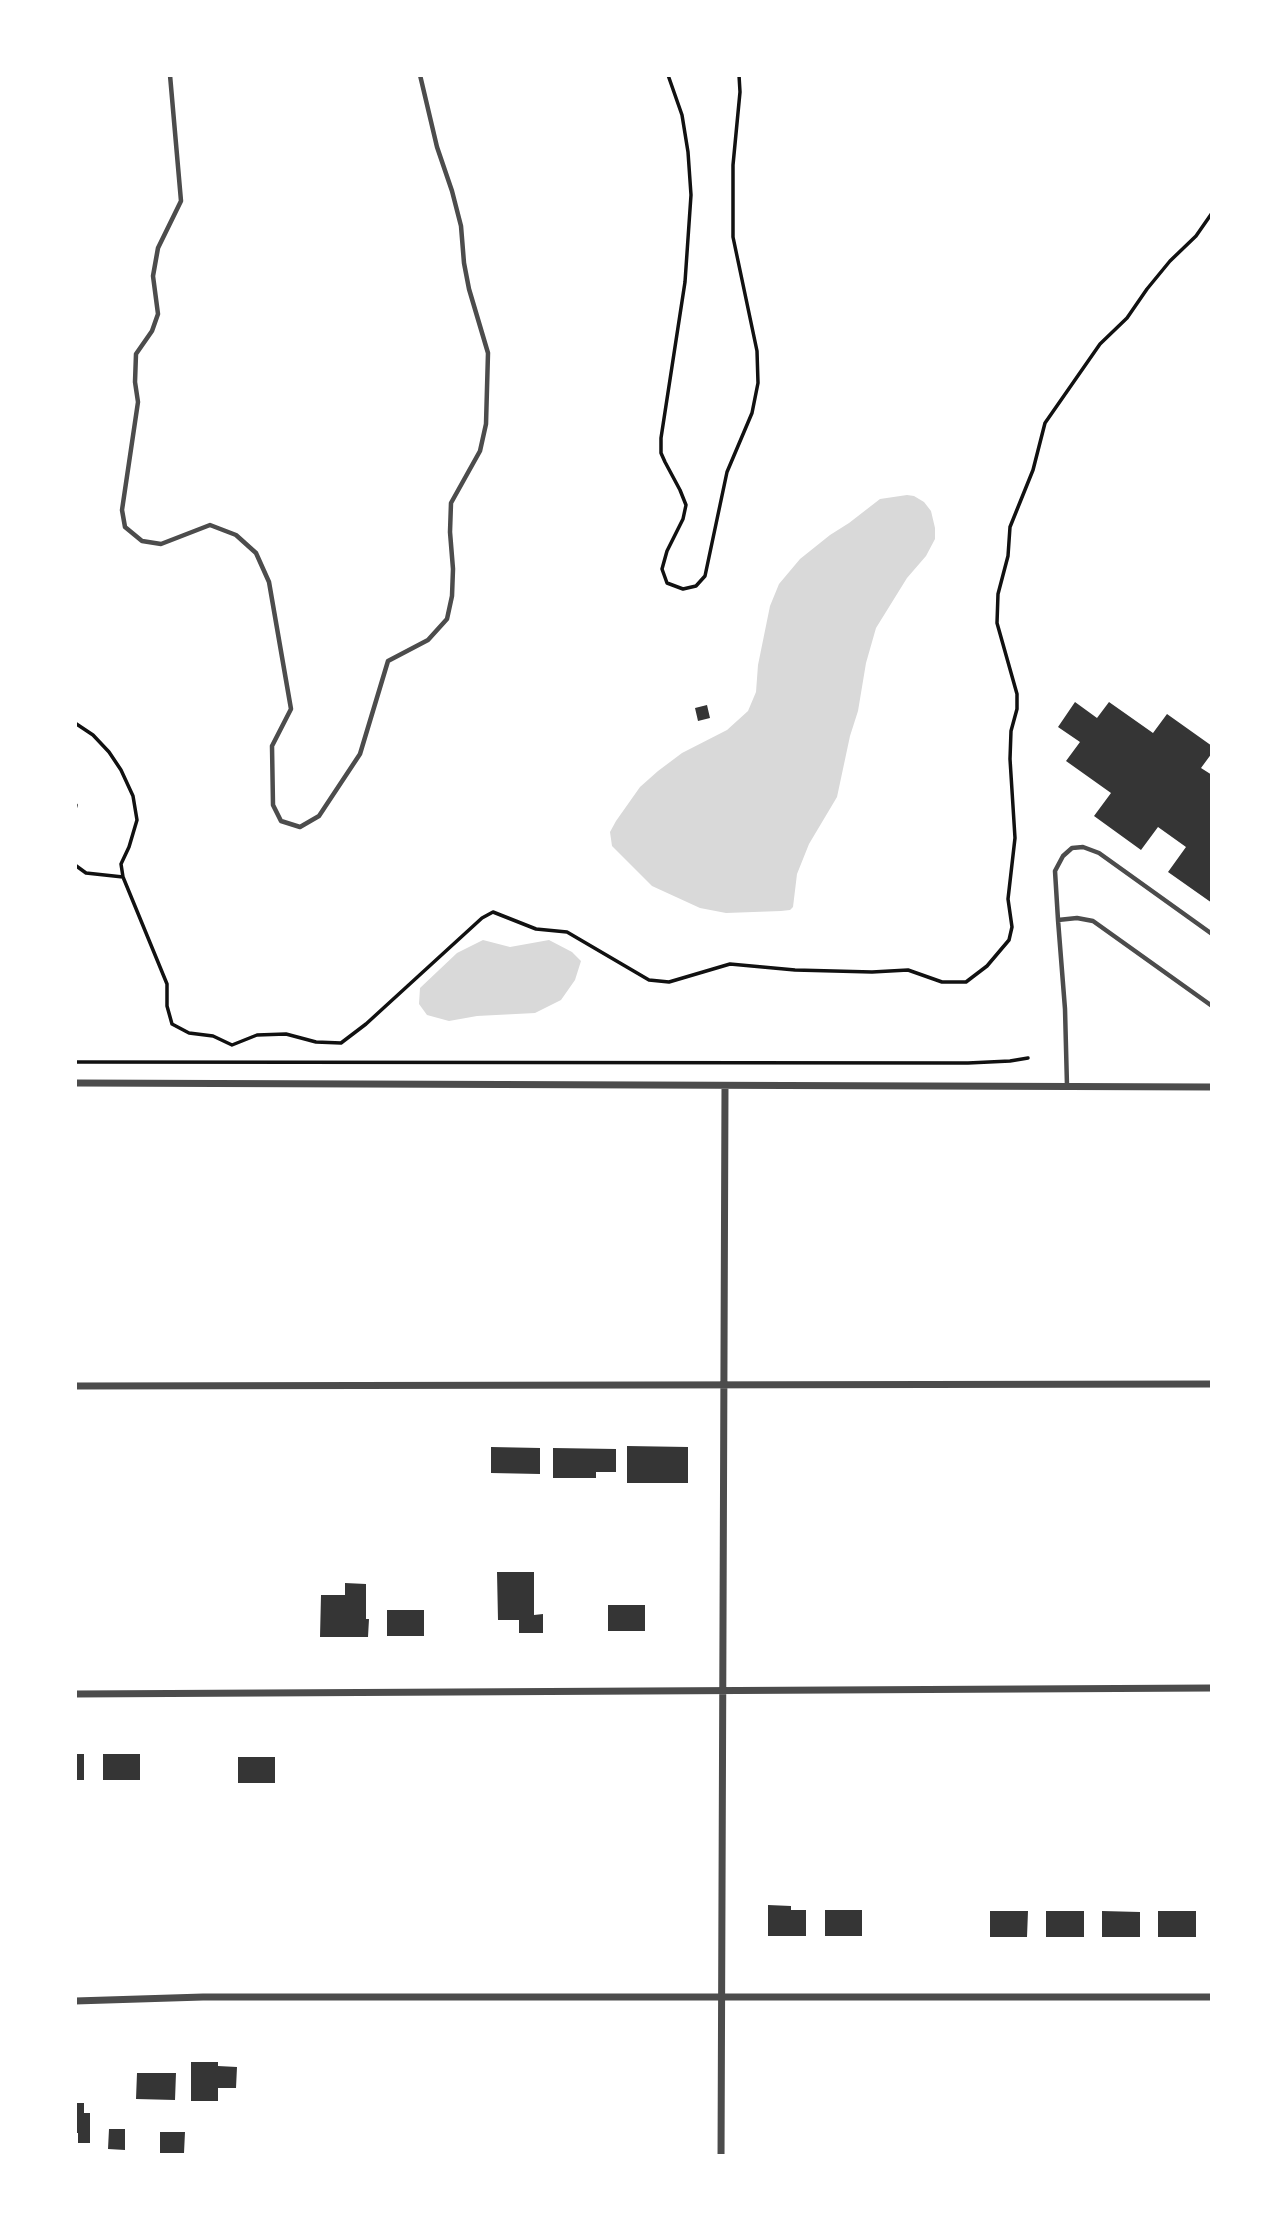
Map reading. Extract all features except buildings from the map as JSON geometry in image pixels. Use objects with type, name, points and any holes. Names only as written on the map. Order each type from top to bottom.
[{"type":"street","points":[[75,1083],[1212,1087]]},
{"type":"street","points":[[720,2156],[725,1086]]},
{"type":"street","points":[[75,1386],[1212,1384]]},
{"type":"street","points":[[75,1694],[1212,1688]]},
{"type":"street","points":[[75,2001],[203,1997],[1212,1997]]},
{"type":"lane","points":[[170,75],[181,201],[158,248],[153,276],[158,314],[152,331],[136,354],[135,382],[138,402],[122,510],[125,527],[142,541],[162,544],[210,525],[236,536],[256,553],[269,582],[291,709],[272,746],[273,805],[281,821],[300,827],[319,816],[360,754],[388,661],[428,640],[447,619],[452,596],[453,569],[451,503],[480,451],[486,424],[488,353],[469,289],[461,226],[433,134],[420,75]]},
{"type":"lane","points":[[1067,1086],[1065,1009],[1055,871],[1063,856],[1072,848],[1083,847],[1099,853],[1212,934]]},
{"type":"lane","points":[[1058,920],[1077,918],[1093,921],[1212,1006]]},
{"type":"path","points":[[668,75],[682,115],[691,195],[685,282],[661,438],[661,453],[685,505],[662,569],[667,583],[683,589],[696,586],[705,576],[727,472],[752,414],[758,383],[757,351],[733,237],[733,164],[740,92],[739,75]]},
{"type":"path","points":[[75,723],[93,734],[108,752],[121,770],[133,796],[137,820],[130,846],[121,864],[123,877],[167,984],[167,1006],[172,1024],[189,1033],[213,1036],[232,1045],[257,1035],[286,1034],[316,1042],[341,1043],[366,1024],[482,918],[493,912],[536,929],[566,932],[649,980],[669,982],[730,964],[795,970],[908,970],[942,982],[966,982],[987,966],[1009,940],[1013,928],[1008,899],[1015,838],[1010,759],[1017,694],[997,623],[998,594],[1008,556],[1010,527],[1033,470],[1045,423],[1100,344],[1127,318],[1155,279],[1195,236],[1212,213]]},
{"type":"path","points":[[75,865],[86,873],[123,877]]},
{"type":"path","points":[[75,1062],[968,1063],[1028,1058]]},
{"type":"shaded area","points":[[907,495],[924,502],[931,511],[935,539],[876,628],[837,797],[809,844],[797,874],[793,907],[781,911],[726,913],[700,908],[652,886],[612,846],[610,832],[616,821],[640,787],[658,771],[682,753],[727,730],[748,711],[756,692],[758,665],[770,606],[779,584],[800,559],[880,499]]},
{"type":"shaded area","points":[[483,940],[510,947],[549,940],[572,952],[581,961],[575,980],[561,1000],[535,1013],[477,1016],[449,1021],[427,1015],[419,1004],[420,988],[457,953]]}]
